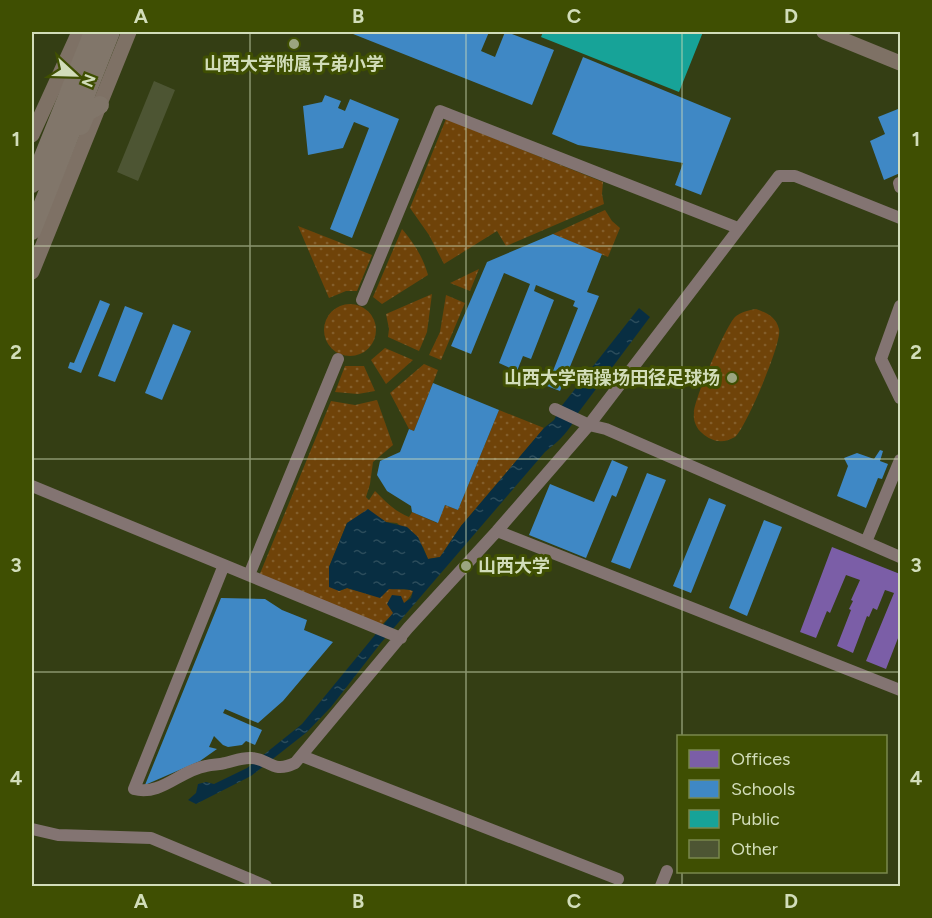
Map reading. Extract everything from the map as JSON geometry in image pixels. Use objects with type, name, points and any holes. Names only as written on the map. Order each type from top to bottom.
[{"type":"highway","points":[[32,184],[93,32]]},
{"type":"highway","points":[[32,230],[91,104],[111,32]]},
{"type":"highway","points":[[32,157],[61,83],[68,58]]},
{"type":"main road","points":[[32,135],[79,32]]},
{"type":"main road","points":[[32,272],[91,104],[129,32]]},
{"type":"main road","points":[[824,32],[900,63]]},
{"type":"street","points":[[362,300],[440,111],[738,228]]},
{"type":"street","points":[[224,565],[134,789],[143,791],[156,789],[204,766],[253,757],[271,766],[285,768],[295,764],[397,636],[497,531],[590,424],[779,176],[795,176],[900,218]]},
{"type":"street","points":[[900,306],[880,358],[900,398]]},
{"type":"street","points":[[249,575],[338,358]]},
{"type":"street","points":[[567,414],[900,557]]},
{"type":"street","points":[[866,543],[900,460]]},
{"type":"street","points":[[32,486],[397,636]]},
{"type":"street","points":[[497,531],[900,690]]},
{"type":"street","points":[[302,756],[618,879]]},
{"type":"street","points":[[32,829],[58,835],[151,838],[266,886]]},
{"type":"street","points":[[661,886],[667,871]]},
{"type":"shaded area","points":[[446,119],[603,182],[604,204],[506,246],[497,231],[444,264],[429,235],[410,208]]},
{"type":"shaded area","points":[[605,210],[620,228],[608,257],[553,234]]},
{"type":"shaded area","points":[[298,226],[372,255],[357,291],[346,291],[329,298]]},
{"type":"shaded area","points":[[402,229],[418,250],[428,275],[382,304],[373,297]]},
{"type":"shaded area","points":[[479,269],[470,291],[450,283]]},
{"type":"shaded area","points":[[432,294],[427,332],[419,351],[388,337],[386,314]]},
{"type":"shaded area","points":[[446,295],[465,303],[441,360],[429,355],[440,332]]},
{"type":"shaded area","points":[[345,304],[355,304],[364,308],[372,316],[376,330],[372,344],[364,352],[355,356],[345,356],[336,352],[328,344],[324,335],[324,325],[328,316],[336,308]]},
{"type":"shaded area","points":[[756,309],[770,316],[778,325],[779,337],[775,350],[762,385],[740,431],[731,439],[714,440],[706,436],[697,426],[695,405],[718,348],[731,323],[740,314]]},
{"type":"shaded area","points":[[385,348],[413,360],[386,384],[371,360]]},
{"type":"shaded area","points":[[424,364],[438,370],[414,431],[409,429],[390,393]]},
{"type":"shaded area","points":[[345,366],[364,366],[375,391],[358,394],[335,392]]},
{"type":"shaded area","points":[[377,400],[393,445],[373,462],[366,497],[369,500],[375,491],[390,506],[404,515],[409,517],[412,512],[437,523],[445,505],[458,510],[499,410],[544,428],[461,526],[440,557],[428,559],[423,547],[397,523],[386,522],[378,517],[358,517],[347,523],[329,567],[339,591],[347,588],[380,597],[389,588],[413,591],[382,625],[259,576],[331,401],[355,405]]},
{"type":"water","points":[[639,308],[650,317],[578,413],[568,430],[545,452],[380,644],[331,707],[307,732],[251,776],[196,804],[188,800],[196,793],[198,784],[206,782],[214,784],[247,768],[302,724],[393,613],[387,604],[392,595],[401,596],[404,603],[411,598],[413,591],[407,590],[389,589],[380,598],[347,588],[339,591],[329,587],[329,567],[347,523],[368,509],[386,522],[407,527],[418,537],[428,559],[440,557],[461,526],[544,428],[554,420],[560,408]]},
{"type":"building: Offices","points":[[832,547],[900,574],[900,633],[886,669],[866,661],[894,593],[885,590],[877,610],[873,608],[869,617],[867,616],[853,653],[837,646],[851,610],[849,609],[853,601],[851,600],[860,580],[846,575],[830,613],[827,611],[816,638],[800,632]]},
{"type":"building: Schools","points":[[348,32],[489,32],[481,51],[495,57],[505,32],[507,32],[554,50],[532,105]]},
{"type":"building: Schools","points":[[583,57],[731,118],[701,195],[675,185],[683,163],[578,145],[552,134]]},
{"type":"building: Schools","points":[[325,95],[341,101],[338,108],[345,111],[350,99],[399,119],[352,238],[330,229],[369,128],[354,122],[343,148],[308,155],[303,106],[322,102]]},
{"type":"building: Schools","points":[[898,109],[900,114],[900,131],[898,132],[900,173],[884,180],[870,141],[885,134],[878,117]]},
{"type":"building: Schools","points":[[553,234],[602,254],[587,292],[599,296],[560,391],[547,386],[578,308],[573,306],[575,301],[536,285],[534,291],[554,300],[531,359],[523,356],[517,371],[499,363],[530,284],[504,273],[471,354],[451,346],[487,262]]},
{"type":"building: Schools","points":[[100,300],[110,304],[81,373],[68,368],[70,362],[74,363]]},
{"type":"building: Schools","points":[[125,306],[143,313],[115,382],[98,376]]},
{"type":"building: Schools","points":[[173,324],[191,331],[162,400],[145,393]]},
{"type":"building: Schools","points":[[433,383],[499,410],[458,510],[445,505],[438,523],[412,512],[411,506],[387,491],[377,475],[380,461],[400,452],[409,429],[414,431]]},
{"type":"building: Schools","points":[[880,450],[883,451],[880,461],[888,464],[882,479],[878,478],[866,508],[837,496],[848,466],[844,458],[857,453],[874,459]]},
{"type":"building: Schools","points":[[612,460],[628,467],[616,497],[612,495],[586,558],[529,535],[550,484],[594,502]]},
{"type":"building: Schools","points":[[647,473],[666,480],[630,569],[611,562]]},
{"type":"building: Schools","points":[[709,498],[726,505],[691,593],[673,586]]},
{"type":"building: Schools","points":[[764,520],[782,527],[747,616],[729,608]]},
{"type":"building: Schools","points":[[221,598],[265,599],[282,610],[307,620],[304,630],[333,642],[283,701],[258,723],[225,709],[223,713],[262,730],[255,745],[246,741],[242,745],[228,747],[214,736],[209,747],[217,749],[200,761],[145,785]]},
{"type":"building: Public","points":[[543,32],[703,32],[679,92],[541,37]]},
{"type":"building: Other","points":[[154,81],[175,90],[138,181],[117,172]]},
{"type":"place","name":"山西大学附属子弟小学","points":[[294,44]]},
{"type":"place","name":"山西大学南操场田径足球场","points":[[732,378]]},
{"type":"place","name":"山西大学","points":[[466,566]]}]
